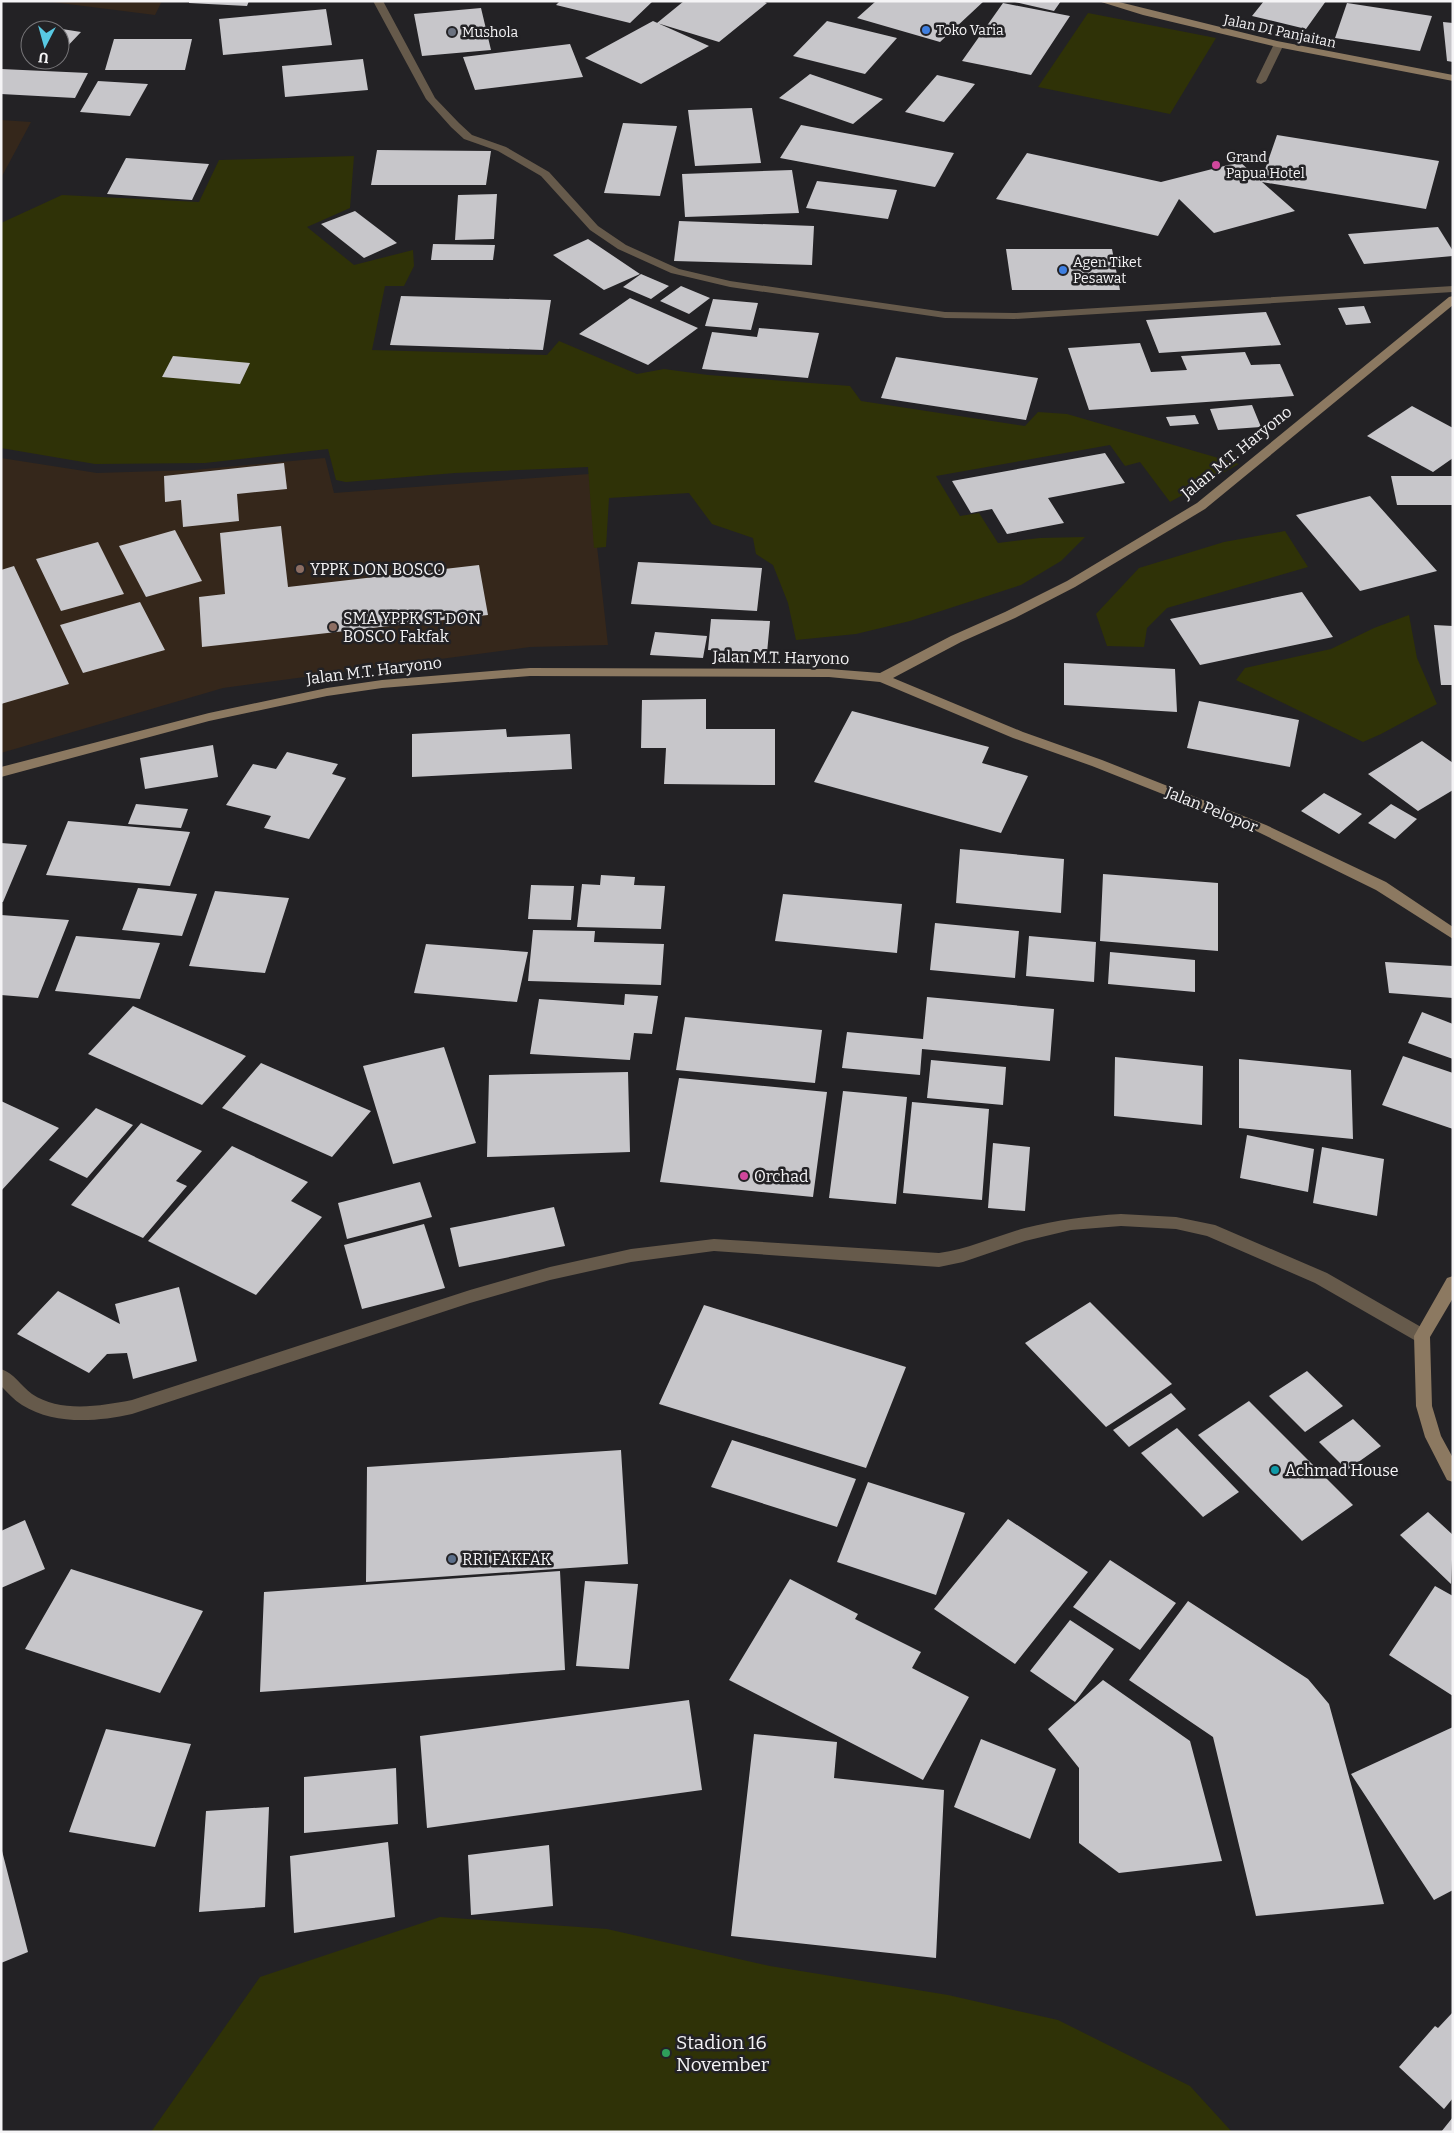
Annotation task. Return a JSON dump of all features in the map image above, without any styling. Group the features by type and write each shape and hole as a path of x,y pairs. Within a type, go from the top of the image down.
{"main road":[{"name":"Jalan DI Panjaitan","path":"1104,1 1192,26 1278,46 1453,78"},
{"name":"Jalan M.T. Haryono","path":"1,772 209,717 327,692 382,684 530,672 829,673 882,678 956,638 1010,615 1071,584 1201,506 1453,299"},
{"name":"Jalan Pelopor","path":"882,678 1018,735 1097,763 1261,828 1382,886 1453,934"},
{"path":"1453,1283 1422,1336 1424,1406 1433,1437 1453,1475"}],"street":[{"path":"378,1 431,99 468,137 502,149 534,166 545,174 594,228 622,247 675,271 730,284 945,315 1014,316 1453,289"},
{"path":"1261,81 1278,46"},
{"path":"1,1376 29,1400 64,1412 84,1414 107,1413 132,1407 440,1307 538,1278 640,1254 714,1245 939,1260 963,1256 1024,1235 1071,1224 1121,1220 1176,1222 1209,1230 1321,1278 1422,1336"}],"shaded area":[{"path":"44,1 162,1 155,15"},
{"path":"1,120 31,122 1,178"},
{"name":"YPPK DON BOSCO","path":"1,458 97,473 194,470 325,458 334,493 589,474 608,645 530,647 223,688 1,753"}],"green space":[{"path":"1088,13 1216,38 1170,114 1038,87"},
{"path":"354,156 350,208 307,227 354,265 413,250 414,266 404,286 385,286 372,350 547,355 559,341 637,374 664,369 708,375 850,386 861,401 1025,426 1038,412 1067,414 1239,464 1170,502 1140,462 1125,466 1110,445 936,476 960,516 979,513 998,543 1040,538 1085,537 1061,561 1021,585 910,621 856,634 796,640 788,603 773,565 756,554 753,538 712,524 689,493 609,498 606,547 594,548 588,467 455,473 346,482 336,480 328,449 205,463 95,464 1,448 1,223 62,195 199,202 219,160"},
{"path":"1285,531 1308,567 1167,608 1147,628 1144,647 1107,646 1096,614 1139,568 1224,542"},
{"path":"1409,615 1417,658 1437,704 1363,742 1236,680 1245,668 1331,649 1374,628"},
{"name":"Stadion 16 November","path":"440,1917 607,1929 770,1966 948,1995 1058,2020 1190,2086 1232,2132 151,2132 260,1977"}],"building":[{"path":"189,1 249,1 247,6 189,3"},
{"path":"560,1 653,1 630,23 556,5"},
{"path":"684,1 762,1 767,3 719,42 657,23"},
{"name":"Toko Varia","path":"876,1 984,1 940,42 857,18"},
{"path":"1011,1 1061,1 1054,11"},
{"path":"1264,1 1326,1 1306,29 1252,16"},
{"path":"1003,3 1070,16 1031,75 962,61"},
{"path":"1347,3 1432,16 1420,51 1335,38"},
{"name":"Mushola","path":"481,8 491,50 422,56 414,14"},
{"path":"326,9 332,45 223,55 219,19"},
{"path":"653,21 709,46 641,84 585,58"},
{"path":"827,21 897,38 865,74 793,56"},
{"path":"1443,22 1453,23 1453,62 1447,61"},
{"path":"70,30 81,32 70,44"},
{"path":"114,39 192,39 185,70 105,70"},
{"path":"570,44 583,77 475,90 463,57"},
{"path":"363,59 368,90 285,97 282,66"},
{"path":"1,69 88,73 75,98 1,94"},
{"path":"810,74 883,99 853,124 779,98"},
{"path":"937,75 975,84 944,122 905,112"},
{"path":"98,81 148,84 130,116 80,112"},
{"path":"752,108 761,163 695,166 688,110"},
{"path":"623,123 677,126 660,196 604,193"},
{"path":"801,125 954,153 935,187 780,158"},
{"path":"1277,135 1439,161 1426,209 1262,182 1295,211 1214,233 1179,199 1158,236 996,199 1027,153 1161,182 1240,162 1261,181"},
{"path":"377,150 491,151 486,185 371,185"},
{"path":"126,158 209,164 192,200 107,194"},
{"path":"792,170 799,213 685,217 682,174"},
{"path":"817,181 897,190 888,219 806,208"},
{"path":"497,194 494,239 455,240 458,195"},
{"path":"355,211 397,243 364,258 321,224"},
{"path":"679,221 814,226 812,265 674,261"},
{"path":"1438,227 1453,251 1453,256 1364,264 1348,234"},
{"path":"588,239 640,274 604,290 553,255"},
{"path":"433,244 495,245 493,260 431,260"},
{"name":"Agen Tiket Pesawat","path":"1006,249 1112,249 1120,290 1012,290"},
{"path":"641,274 669,286 651,299 623,287"},
{"path":"681,286 710,298 689,314 660,301"},
{"path":"401,296 551,300 543,350 390,345"},
{"path":"630,298 698,328 648,365 579,334"},
{"path":"713,299 758,303 751,330 705,326"},
{"path":"1364,306 1371,323 1346,325 1338,308"},
{"path":"1266,312 1281,345 1159,353 1146,320"},
{"path":"759,328 819,333 808,378 702,369 712,332 757,337"},
{"path":"1140,343 1151,372 1187,370 1181,356 1245,352 1251,365 1280,364 1294,396 1089,410 1068,348"},
{"path":"173,356 250,363 240,384 162,377"},
{"path":"896,357 1038,378 1026,420 881,398"},
{"path":"1252,405 1261,427 1218,430 1210,409"},
{"path":"1412,406 1453,428 1453,458 1433,472 1367,436"},
{"path":"1195,415 1199,424 1170,426 1166,417"},
{"path":"1105,453 1125,483 1048,498 1064,523 1007,534 992,509 971,513 952,481"},
{"path":"284,463 287,489 237,494 239,521 183,527 181,500 165,502 164,476"},
{"path":"1391,476 1453,476 1453,505 1397,505"},
{"path":"1370,496 1437,571 1360,591 1296,515"},
{"path":"281,526 288,587 479,565 488,615 202,647 199,597 225,594 220,533"},
{"path":"175,530 202,581 146,597 119,546"},
{"path":"98,542 124,594 61,611 36,559"},
{"path":"638,562 762,568 757,611 631,604"},
{"path":"14,566 69,684 1,704 1,570"},
{"path":"1302,592 1333,637 1200,665 1170,619"},
{"path":"140,602 165,650 83,673 60,625"},
{"path":"711,619 770,621 767,653 708,650"},
{"path":"1434,625 1453,626 1453,685 1441,685"},
{"path":"655,632 707,636 703,658 650,655"},
{"path":"1064,663 1175,669 1177,712 1064,705"},
{"path":"706,699 706,729 775,729 775,785 664,784 666,748 641,748 642,700"},
{"path":"1199,701 1299,720 1290,767 1187,748"},
{"path":"852,711 989,747 982,763 1028,776 1001,833 814,782"},
{"path":"506,729 507,737 570,734 572,769 412,777 412,734"},
{"path":"1422,741 1453,763 1453,790 1418,811 1368,774"},
{"path":"213,745 218,777 145,789 140,758"},
{"path":"287,752 338,764 332,774 346,778 309,839 264,828 271,816 226,805 253,764 276,769"},
{"path":"1324,793 1362,814 1339,834 1301,811"},
{"path":"136,804 188,809 181,828 128,824"},
{"path":"1391,804 1417,819 1395,839 1368,823"},
{"path":"68,821 190,832 170,886 46,875"},
{"path":"1,843 27,845 3,902 1,902"},
{"path":"960,849 1064,859 1061,913 956,903"},
{"path":"1103,874 1218,883 1218,951 1100,941"},
{"path":"601,875 635,877 634,885 665,886 661,929 577,927 582,884 600,885"},
{"path":"531,885 574,886 571,920 528,919"},
{"path":"138,888 197,894 182,936 122,930"},
{"path":"215,891 289,898 265,973 189,966"},
{"path":"783,894 902,904 897,953 775,941"},
{"path":"1,915 69,920 38,998 1,995"},
{"path":"935,923 1019,931 1015,978 930,970"},
{"path":"533,930 595,931 594,942 664,944 661,985 528,981"},
{"path":"76,936 160,943 140,999 55,991"},
{"path":"1029,936 1096,942 1094,982 1026,976"},
{"path":"426,944 528,952 517,1002 414,993"},
{"path":"1110,952 1195,960 1195,992 1108,984"},
{"path":"1385,962 1453,966 1453,998 1389,993"},
{"path":"625,994 658,996 652,1034 634,1033 630,1060 530,1054 539,999 624,1005"},
{"path":"927,997 1054,1009 1050,1061 922,1049 920,1075 842,1068 847,1032 923,1039"},
{"path":"133,1006 246,1056 202,1105 88,1054"},
{"path":"1422,1012 1453,1024 1453,1059 1408,1043"},
{"path":"685,1017 822,1030 815,1083 676,1070"},
{"path":"444,1047 476,1143 393,1164 363,1066"},
{"path":"1403,1056 1453,1073 1453,1129 1382,1105"},
{"path":"1115,1057 1203,1066 1202,1125 1114,1116"},
{"path":"1239,1059 1351,1070 1353,1139 1239,1128"},
{"path":"931,1060 1006,1067 1003,1105 927,1098"},
{"path":"261,1063 371,1111 332,1157 222,1108"},
{"path":"628,1072 630,1152 487,1157 489,1075"},
{"path":"679,1078 827,1092 813,1197 660,1182"},
{"path":"843,1091 907,1097 896,1204 829,1198"},
{"path":"1,1101 59,1128 1,1191"},
{"path":"912,1102 989,1109 982,1200 903,1193"},
{"path":"96,1108 133,1125 87,1178 49,1160"},
{"path":"141,1123 202,1151 176,1181 187,1186 143,1238 71,1205"},
{"path":"1247,1135 1314,1149 1308,1192 1240,1178"},
{"path":"993,1143 1030,1147 1025,1211 988,1208"},
{"path":"232,1146 308,1182 291,1201 322,1217 256,1295 148,1241"},
{"path":"1322,1147 1384,1159 1377,1216 1313,1203"},
{"path":"420,1182 432,1217 347,1239 338,1203"},
{"path":"554,1207 565,1246 459,1267 450,1228"},
{"path":"424,1224 445,1288 362,1309 344,1245"},
{"path":"179,1287 197,1361 133,1379 127,1353 107,1354 89,1373 17,1334 58,1291 120,1324 115,1304"},
{"path":"1090,1302 1172,1384 1106,1427 1025,1343"},
{"path":"704,1305 906,1367 866,1468 659,1404"},
{"path":"1307,1371 1343,1406 1305,1432 1269,1396"},
{"path":"1171,1393 1186,1409 1129,1447 1113,1430"},
{"name":"Achmad House","path":"1249,1401 1353,1505 1302,1541 1198,1435"},
{"path":"1353,1419 1381,1446 1347,1470 1319,1442"},
{"path":"1177,1428 1239,1492 1203,1517 1141,1453"},
{"path":"732,1440 856,1479 837,1527 711,1487"},
{"path":"621,1450 628,1564 366,1582 367,1467"},
{"path":"868,1482 965,1513 936,1595 837,1562"},
{"path":"1428,1512 1453,1535 1451,1584 1400,1535"},
{"path":"1008,1519 1088,1572 1015,1664 934,1609"},
{"path":"25,1520 45,1569 1,1588 1,1531"},
{"path":"1110,1560 1176,1603 1140,1650 1073,1607"},
{"path":"71,1569 203,1611 160,1693 25,1649"},
{"path":"560,1571 565,1670 260,1692 264,1592"},
{"path":"790,1579 858,1614 855,1619 921,1652 912,1668 969,1697 923,1780 729,1680"},
{"path":"585,1581 638,1584 629,1669 576,1666"},
{"path":"1435,1586 1453,1596 1453,1696 1389,1655"},
{"path":"1188,1601 1308,1679 1329,1704 1384,1904 1256,1916 1213,1737 1129,1680"},
{"path":"1070,1620 1114,1649 1075,1702 1030,1671"},
{"path":"1103,1680 1190,1741 1222,1861 1119,1873 1079,1843 1079,1768 1048,1729"},
{"path":"689,1700 702,1790 427,1828 420,1736"},
{"path":"1453,1727 1453,1890 1434,1900 1351,1774"},
{"path":"106,1729 191,1744 155,1847 69,1832"},
{"path":"754,1734 837,1742 834,1778 944,1790 936,1958 731,1936"},
{"path":"981,1739 1056,1769 1030,1839 954,1807"},
{"path":"396,1768 398,1824 304,1833 304,1777"},
{"path":"269,1807 265,1907 199,1912 206,1811"},
{"path":"388,1842 395,1917 294,1933 290,1856"},
{"path":"549,1845 553,1906 471,1915 468,1855"},
{"path":"1,1847 28,1952 1,1963"},
{"path":"1453,2012 1453,2098 1444,2109 1399,2067 1435,2026 1438,2028"},
{"path":"1453,2117 1453,2132 1441,2132"}],"place":[{"name":"Toko Varia","path":"926,30"},
{"name":"Mushola","path":"452,32"},
{"name":"Grand Papua Hotel","path":"1216,165"},
{"name":"Agen Tiket Pesawat","path":"1063,270"},
{"name":"YPPK DON BOSCO","path":"300,569"},
{"name":"SMA YPPK ST DON BOSCO Fakfak","path":"333,627"},
{"name":"Orchad","path":"744,1176"},
{"name":"Achmad House","path":"1275,1470"},
{"name":"RRI FAKFAK","path":"452,1559"},
{"name":"Stadion 16 November","path":"666,2053"}]}
